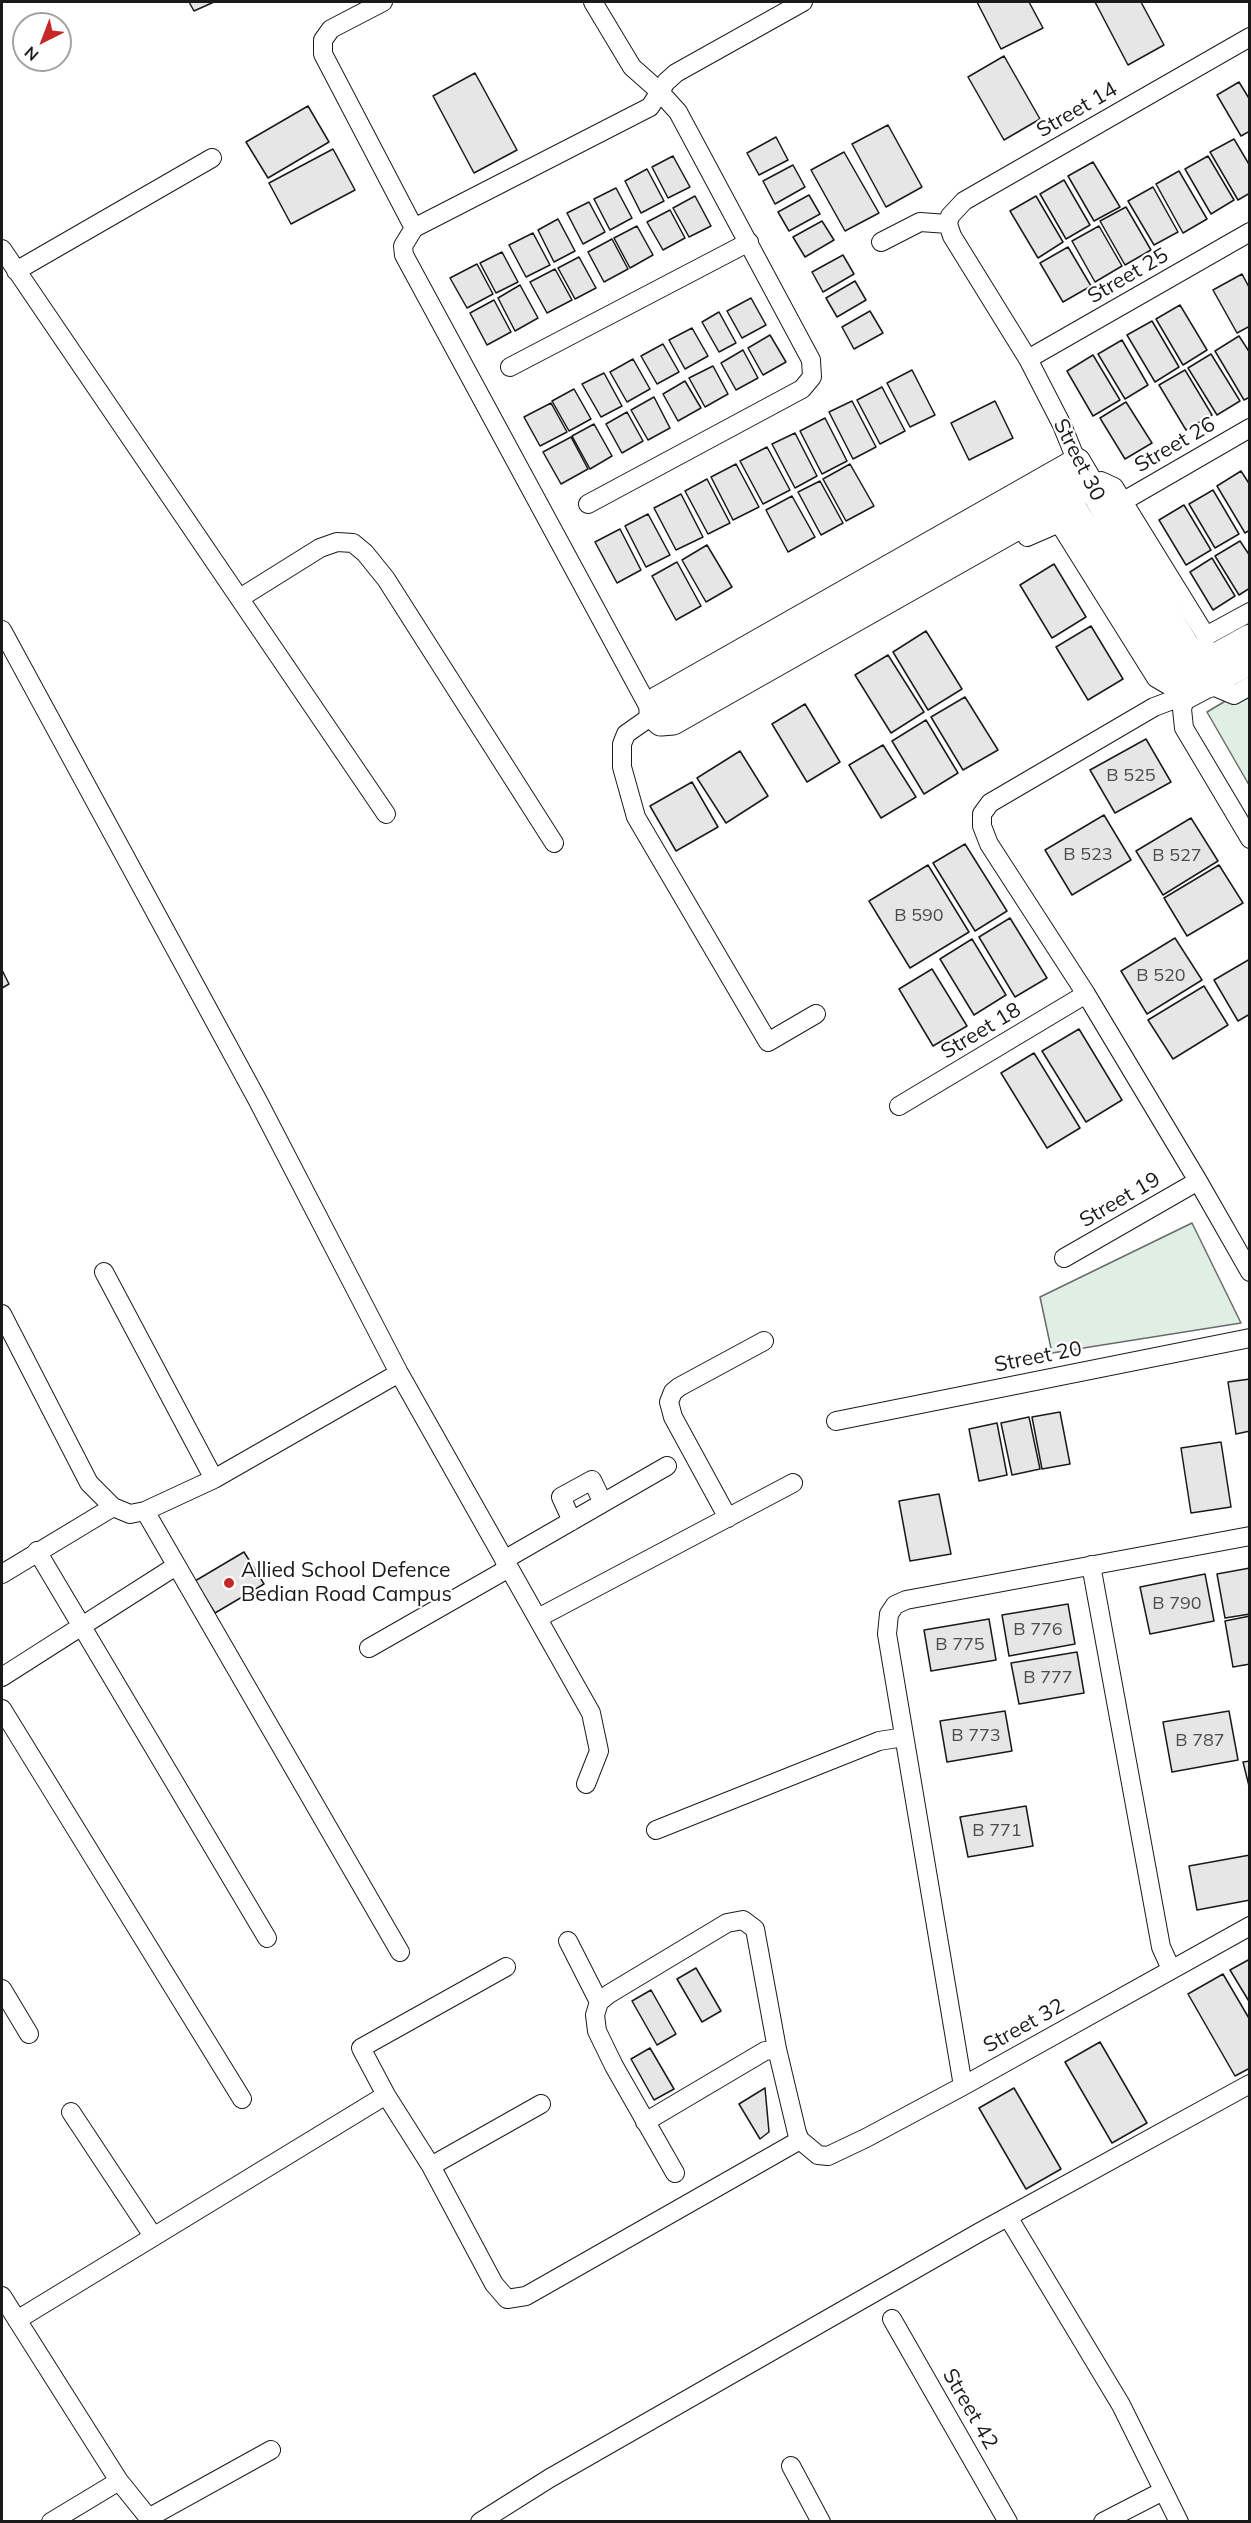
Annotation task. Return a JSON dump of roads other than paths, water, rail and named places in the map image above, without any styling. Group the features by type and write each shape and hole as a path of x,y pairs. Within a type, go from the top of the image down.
{"street":[{"path":"382,2 331,29 323,40 323,54 414,228"},
{"path":"588,504 802,389 812,377 811,360 678,112 632,67 593,2"},
{"path":"653,715 404,255 403,246 414,228 650,107 659,91 676,73 803,2"},
{"name":"Street 14","path":"950,230 950,216 964,201 1250,37"},
{"path":"16,271 212,159"},
{"path":"881,243 920,222 950,230"},
{"name":"Street 30","path":"950,230 1028,359 1062,426 1077,462 1192,681"},
{"name":"Street 25","path":"1028,359 1250,232"},
{"path":"510,367 749,242"},
{"path":"2,249 386,814"},
{"name":"Street 26","path":"1122,502 1250,428"},
{"path":"1027,537 1060,499 1077,462"},
{"path":"653,715 653,704 658,700 1060,499 1101,481 1114,487 1206,636"},
{"name":"Street 30","path":"1060,499 1192,681"},
{"path":"240,598 321,548 338,542 353,543 365,553 386,579 554,843"},
{"path":"1250,612 1206,636 1182,709 1184,728 1250,838"},
{"path":"2,630 258,1101 399,1374 591,1713 599,1751 586,1784"},
{"path":"1250,638 1154,707 990,803 982,814 982,826 989,844 1086,994 1198,1180 1250,1272"},
{"path":"1192,681 1250,661"},
{"path":"1192,681 1234,695 1250,686"},
{"path":"653,715 628,731 622,744 622,767 636,817 768,1042 816,1014"},
{"name":"Street 18","path":"899,1106 1086,994"},
{"name":"Street 19","path":"1064,1258 1198,1180"},
{"path":"104,1272 214,1479"},
{"path":"2,1314 88,1483 113,1507 130,1514 145,1511 214,1479 399,1374"},
{"name":"Street 20","path":"836,1421 1250,1338"},
{"path":"728,1518 673,1417 669,1402 673,1392 679,1387 764,1341"},
{"path":"369,1648 507,1564 572,1521 667,1466"},
{"path":"572,1521 561,1497 592,1480 603,1503"},
{"path":"538,1618 793,1483"},
{"path":"2,1574 113,1507"},
{"path":"145,1511 400,1952"},
{"path":"963,2086 886,1624 889,1614 895,1605 906,1600 1250,1536"},
{"path":"37,1551 267,1938"},
{"path":"1091,1565 1161,1947 1171,1970"},
{"path":"2,1677 177,1566"},
{"path":"2,1710 242,2099"},
{"path":"656,1830 879,1741 904,1737"},
{"path":"506,1967 361,2048 386,2094 431,2166 494,2284 507,2299 515,2299 526,2296 800,2140 791,2112 777,2049 757,1936 750,1923 737,1919 727,1923 600,2002 595,2015 597,2031 645,2122 675,2172"},
{"name":"Street 32","path":"800,2140 818,2155 828,2156 866,2138 1250,1926"},
{"path":"568,1941 600,2002"},
{"path":"2,1989 29,2034"},
{"path":"645,2122 765,2051 777,2049"},
{"path":"480,2522 550,2478 1008,2217 1250,2084"},
{"path":"17,2320 386,2094"},
{"path":"431,2166 541,2103"},
{"path":"71,2112 153,2236"},
{"path":"1008,2217 1121,2405 1179,2522"},
{"path":"2,2296 119,2481 151,2519 271,2450"},
{"name":"Street 42","path":"892,2319 1008,2522"},
{"path":"790,2466 821,2522"},
{"path":"51,2522 119,2481"},
{"path":"1103,2522 1163,2491"}],"place":[{"name":"Allied School Defence Bedian Road Campus","path":"229,1583"}]}
